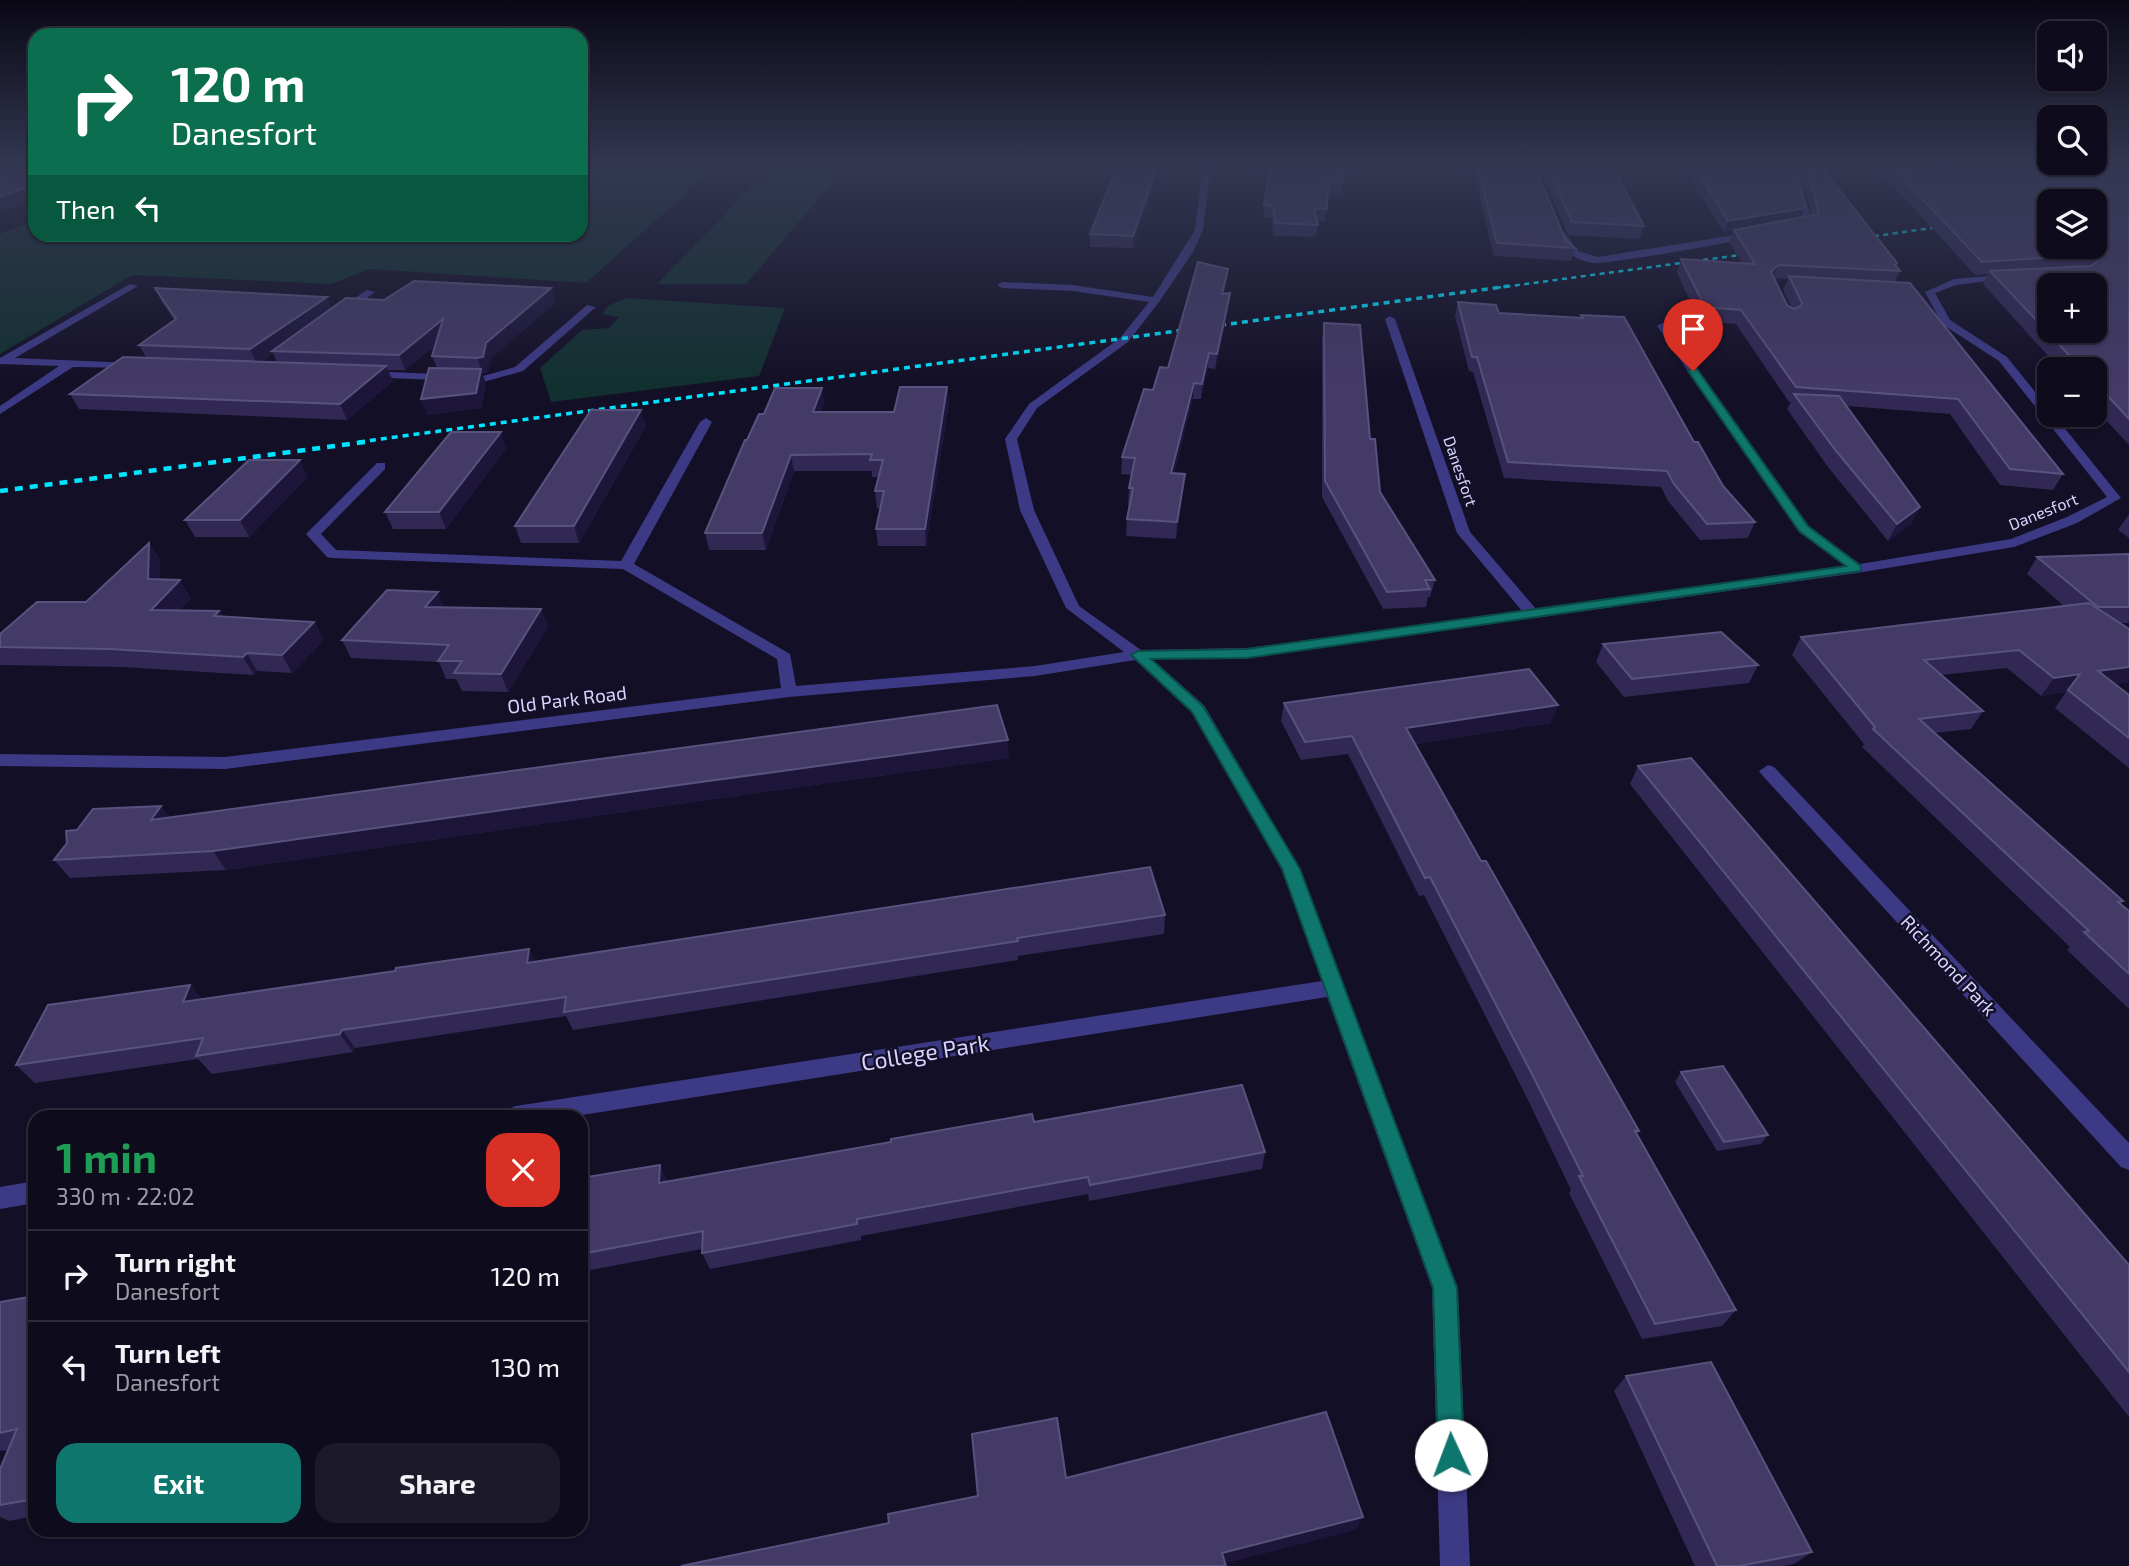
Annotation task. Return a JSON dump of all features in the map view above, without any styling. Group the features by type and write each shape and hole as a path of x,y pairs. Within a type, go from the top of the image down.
{"street":[{"path":"1196,237 1156,300 1124,340 1032,406 1011,439 1027,510 1073,608 1138,655 1198,709 1291,869 1445,1288 1455,1566"},
{"path":"1562,237 1567,249 1576,257 1598,260 1738,237"},
{"path":"1917,291 1930,292 1954,282 2019,276"},
{"path":"1002,285 1073,288 1156,300"},
{"path":"2,361 133,286"},
{"path":"327,323 370,292"},
{"path":"1930,292 1946,322 2003,359 2122,498"},
{"path":"359,373 483,379 519,369 591,307"},
{"name":"Danesfort","path":"1390,319 1464,533 1533,614"},
{"path":"1662,326 1804,528 1857,569"},
{"path":"2,361 152,366"},
{"path":"0,411 69,364"},
{"path":"626,565 706,422"},
{"path":"381,466 313,534 332,554 626,565 785,657 789,692"},
{"name":"Danesfort","path":"1138,655 1247,653 1857,569 2014,543 2122,498"},
{"name":"Old Park Road","path":"0,760 225,763 789,692 1035,671 1138,655"},
{"name":"Richmond Park","path":"1768,771 2129,1158"},
{"name":"College Park","path":"554,1110 1335,987"},
{"path":"0,1198 28,1193"}],"green space":[{"path":"0,237 28,237 28,242 588,242 588,237 637,237 586,283 369,269 331,284 132,275 0,354"},
{"path":"703,237 786,237 746,284 657,284"},
{"path":"627,298 785,308 759,376 551,402 540,368 582,330 609,328 619,317 602,314 609,305"}],"building":[{"path":"1496,237 1564,237 1575,248 1497,243"},
{"path":"1738,237 1877,237 1900,271 1778,265 1771,272 1787,305 1794,309 1802,303 1789,276 1910,283 2063,474 2010,469 1958,399 1796,387 1741,310 1705,307 1681,259 1755,264"},
{"path":"1958,237 2037,237 2037,258 1982,262"},
{"path":"2107,237 2129,237 2129,419 2107,395 2107,357 2071,357 2058,343 2107,343 2107,273 2037,273 2037,321 1990,271 2090,266 2097,262 2096,259 2107,259"},
{"path":"1198,262 1228,269 1222,294 1230,293 1217,354 1209,353 1202,384 1194,383 1171,473 1185,474 1177,522 1127,519 1135,458 1122,457 1144,389 1153,390 1160,367 1168,368"},
{"path":"414,281 551,288 486,343 483,357 432,356 443,319 399,355 272,351 346,298 384,300"},
{"path":"155,288 327,297 250,349 139,345 176,319"},
{"path":"1458,302 1496,305 1499,313 1583,318 1581,315 1624,317 1694,442 1698,442 1723,486 1755,522 1707,524 1674,484 1667,471 1508,462 1477,357 1472,357"},
{"path":"1324,323 1360,325 1370,439 1375,439 1380,492 1435,580 1425,580 1430,589 1387,592 1325,481"},
{"path":"123,357 386,366 340,404 70,394"},
{"path":"429,368 481,369 476,393 421,399"},
{"path":"900,387 947,387 925,529 876,529 884,491 875,491 883,460 870,460 872,454 791,455 762,533 705,533 745,440 759,414 764,414 775,388 822,388 813,412 894,412"},
{"path":"1794,394 1839,396 1920,507 1897,524 1836,451"},
{"path":"591,410 641,410 574,526 515,526"},
{"path":"451,432 501,432 439,512 385,512"},
{"path":"249,460 300,460 240,520 185,520"},
{"path":"149,543 148,579 180,580 151,610 219,611 214,616 314,622 282,655 247,653 243,657 110,649 0,647 0,634 37,602 86,602"},
{"path":"2129,554 2129,607 2098,607 2037,557"},
{"path":"387,590 438,592 425,607 541,609 501,674 454,673 462,661 438,661 449,645 342,640"},
{"path":"2089,603 2129,629 2129,667 2098,671 2129,695 2129,738 2068,690 2080,674 2054,678 2019,650 1924,660 1983,711 1919,719 2123,901 2118,902 2129,911 2129,974 2084,932 2089,931 1873,729 1875,727 1801,637"},
{"path":"1721,632 1758,665 1632,679 1603,644"},
{"path":"1529,669 1558,705 1406,728 1481,861 1486,861 1639,1131 1635,1131 1736,1310 1655,1324 1579,1176 1583,1176 1535,1080 1430,877 1425,878 1352,736 1305,742 1284,703"},
{"path":"997,705 1008,740 213,851 54,860 67,843 66,831 77,830 93,809 161,806 151,820"},
{"path":"1691,758 2129,1265 2129,1372 1638,766"},
{"path":"1150,867 1165,915 1017,938 1018,941 564,1012 566,997 342,1030 340,1034 196,1056 203,1038 16,1065 48,1005 190,985 183,1002 529,949 527,963"},
{"path":"1723,1066 1768,1135 1724,1142 1681,1072"},
{"path":"1242,1085 1265,1152 1090,1185 1088,1177 857,1219 857,1224 702,1253 703,1231 588,1253 588,1177 660,1165 659,1183 1032,1114 1034,1122"},
{"path":"28,1297 28,1500 0,1505 0,1469 17,1429 0,1433 0,1302"},
{"path":"1711,1362 1812,1552 1739,1566 1717,1566 1626,1376"},
{"path":"1326,1412 1363,1517 1222,1553 1226,1566 681,1566 889,1523 888,1514 978,1496 972,1434 1057,1418 1066,1478"}],"railway":[{"path":"1855,239 1868,237"},
{"path":"1496,288 1755,253"},
{"path":"359,442 1509,286"},
{"path":"0,491 372,441"}],"route":[{"path":"1451,1455 1445,1288 1291,869 1198,709 1138,655 1247,653 1857,569 1804,528 1693,371"}]}
